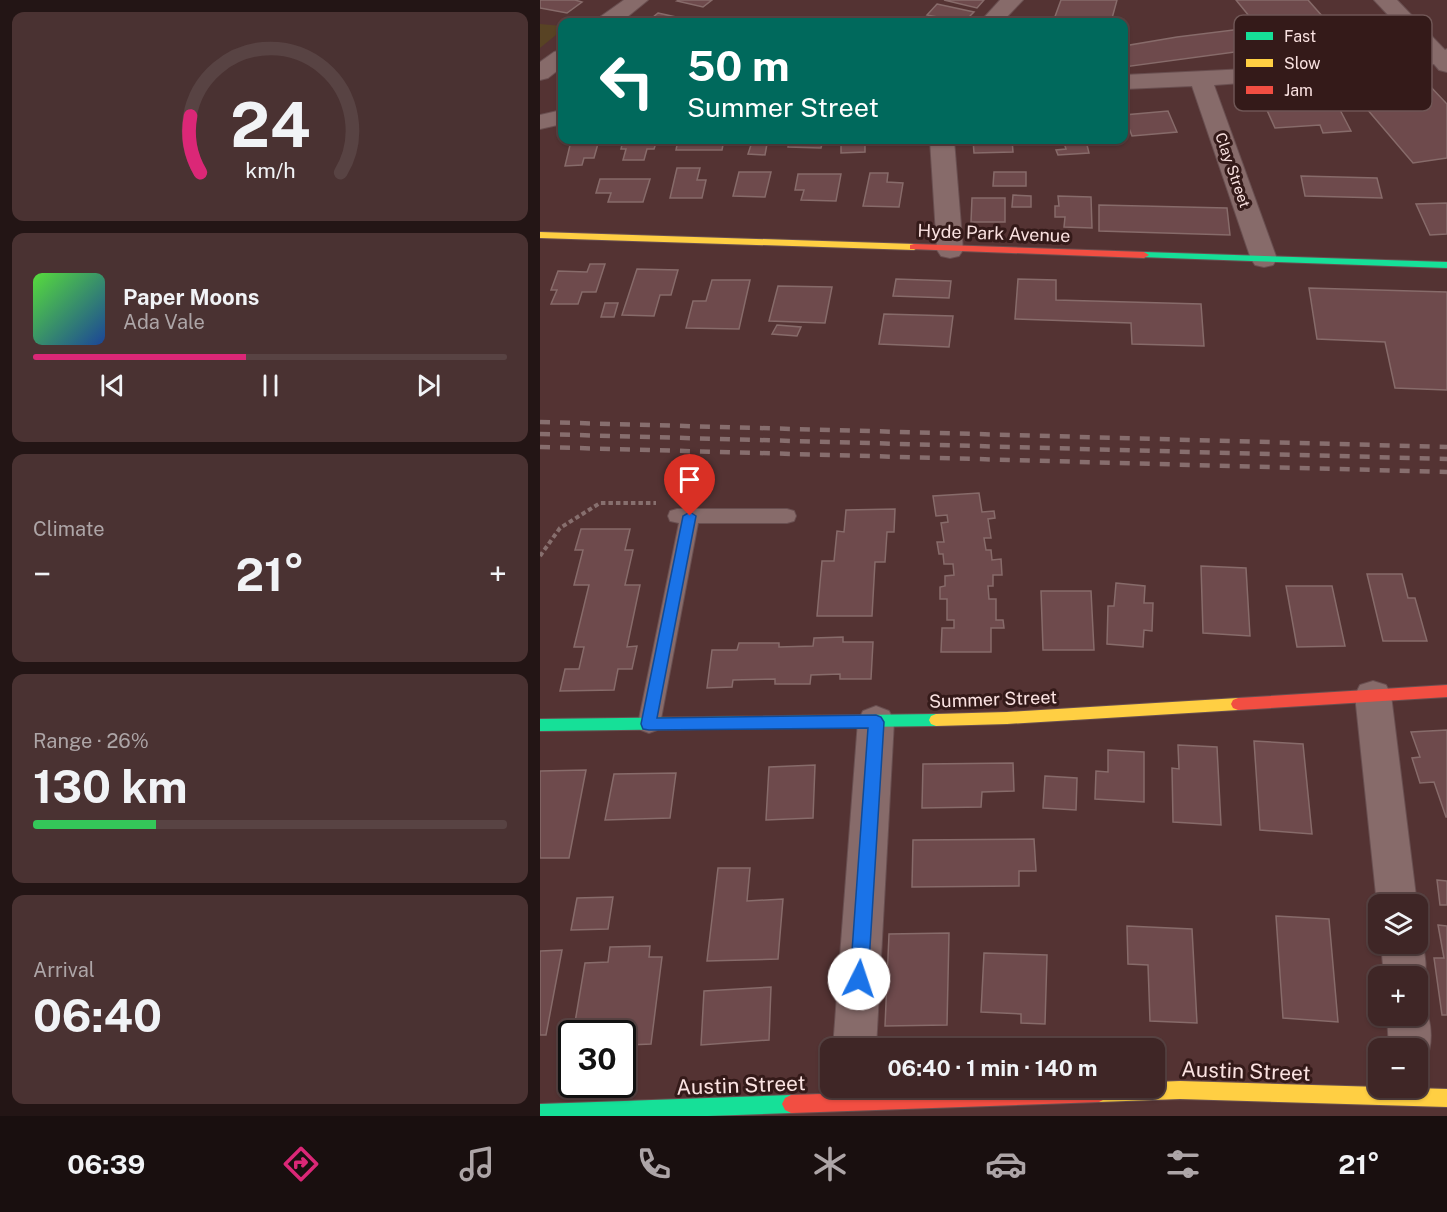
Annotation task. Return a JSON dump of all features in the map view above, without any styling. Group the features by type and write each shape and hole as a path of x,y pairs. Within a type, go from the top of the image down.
{"street":[{"path":"613,18 637,0"},
{"path":"994,18 1012,0"},
{"path":"1385,0 1400,15"},
{"path":"1432,47 1444,59"},
{"path":"540,73 558,60"},
{"path":"1128,82 1234,77"},
{"name":"Clay Street","path":"1201,80 1264,260"},
{"path":"540,122 558,118"},
{"path":"942,144 950,250"},
{"name":"Hyde Park Avenue","path":"540,235 1447,266"},
{"name":"Summer Street","path":"540,725 876,722 1007,718 1447,691"},
{"path":"1373,695 1396,894"},
{"path":"856,1038 876,722"},
{"name":"Austin Street","path":"1165,1090 1368,1093"},
{"name":"Austin Street","path":"540,1113 640,1112 820,1097"}],"lane":[{"path":"649,724 684,516 788,516"}],"path":[{"path":"540,556 560,528 600,503 657,503 684,516"}],"shaded area":[{"path":"540,24 558,26 558,33 540,48"}],"building":[{"path":"540,0 582,2 567,13 540,8"},
{"path":"712,0 703,7 677,1"},
{"path":"944,0 984,0 977,8"},
{"path":"1061,0 1117,0 1112,18 1054,18"},
{"path":"1236,0 1308,0 1321,15 1248,15"},
{"path":"937,4 974,12 968,18 943,18 927,15"},
{"path":"658,13 676,17 675,18 652,18"},
{"path":"1234,30 1234,52 1128,66 1128,45"},
{"path":"1432,88 1447,104 1447,158 1413,163 1369,111 1432,111"},
{"path":"1168,111 1177,132 1132,136 1128,126 1128,115"},
{"path":"1267,111 1341,111 1351,131 1323,133 1320,125 1275,128"},
{"path":"570,144 598,144 594,158 584,158 582,165 565,166"},
{"path":"622,144 656,144 654,149 647,149 644,160 623,160 626,149 621,149"},
{"path":"677,144 723,144 722,150 676,150"},
{"path":"767,144 765,155 748,154 751,145 742,145"},
{"path":"788,144 822,144 821,148 788,147"},
{"path":"841,144 865,144 865,152 841,153"},
{"path":"973,144 1012,144 1013,152 974,153"},
{"path":"1064,144 1087,144 1089,153 1058,155 1056,150 1066,149"},
{"path":"677,168 700,168 697,180 706,180 702,198 670,198"},
{"path":"739,172 771,172 765,197 733,196"},
{"path":"994,172 1026,172 1026,186 993,186"},
{"path":"870,173 888,173 887,182 903,183 899,207 863,206"},
{"path":"798,174 841,174 836,201 801,200 804,190 795,190"},
{"path":"1301,176 1377,178 1382,198 1305,196"},
{"path":"600,179 650,179 643,202 608,202 611,193 596,193"},
{"path":"1013,195 1031,196 1031,207 1012,207"},
{"path":"1058,196 1091,197 1092,228 1064,227 1065,217 1055,217 1055,206 1059,206"},
{"path":"972,198 1005,198 1005,222 971,222"},
{"path":"1447,203 1447,234 1430,235 1416,204"},
{"path":"1099,205 1227,208 1230,235 1099,231"},
{"path":"590,264 605,264 596,292 582,292 578,304 551,304 557,290 551,290 558,271 587,272"},
{"path":"637,269 678,270 671,295 660,295 654,316 622,315"},
{"path":"896,279 951,281 949,298 893,296"},
{"path":"1018,279 1056,280 1056,300 1201,304 1204,346 1132,344 1131,323 1015,319"},
{"path":"712,280 750,280 739,329 686,328 693,301 706,301"},
{"path":"778,286 832,287 825,323 769,321"},
{"path":"1309,288 1447,292 1447,390 1395,388 1385,342 1317,339"},
{"path":"605,303 618,303 614,317 601,317"},
{"path":"884,314 953,316 949,347 879,344"},
{"path":"777,325 801,327 797,336 772,334"},
{"path":"979,493 982,512 994,511 995,518 988,519 991,538 984,538 986,550 991,550 992,560 1001,559 1002,575 993,575 993,586 988,586 989,599 996,599 996,620 1003,620 1004,628 991,628 991,652 941,652 942,628 954,628 954,620 947,620 947,599 940,599 940,587 945,586 945,576 954,575 953,564 944,564 943,554 939,554 937,542 944,542 941,523 948,522 947,515 936,516 933,496"},
{"path":"895,509 894,532 887,532 885,562 875,562 872,616 817,616 822,561 834,561 837,531 844,532 846,510"},
{"path":"581,529 630,529 625,550 633,550 625,585 640,585 627,647 637,646 632,669 618,669 614,690 560,691 565,669 579,669 584,647 574,647 589,585 574,585 583,550 575,550"},
{"path":"1201,566 1246,568 1250,636 1203,633"},
{"path":"1367,574 1402,574 1408,598 1415,598 1427,641 1383,641"},
{"path":"1116,583 1145,586 1144,603 1153,603 1152,631 1144,630 1143,647 1107,644 1108,606 1114,606"},
{"path":"1286,586 1332,586 1345,646 1297,647"},
{"path":"1041,591 1091,591 1094,650 1043,650"},
{"path":"843,637 843,642 873,642 871,679 840,679 840,674 811,675 810,684 775,684 775,679 733,680 732,687 707,688 712,650 737,650 739,643 779,643 779,647 813,646 814,638"},
{"path":"1447,730 1446,817 1434,782 1420,783 1412,758 1420,757 1411,732"},
{"path":"1254,741 1303,744 1312,834 1260,830"},
{"path":"1178,745 1217,747 1221,825 1173,822 1172,768 1179,769"},
{"path":"1108,750 1144,752 1144,802 1095,799 1096,771 1108,772"},
{"path":"1013,763 1014,791 982,792 981,807 922,808 923,764"},
{"path":"815,765 813,818 766,820 769,767"},
{"path":"586,770 569,858 540,858 540,771"},
{"path":"676,773 670,818 605,820 614,774"},
{"path":"1045,776 1077,778 1076,810 1043,808"},
{"path":"1034,839 1036,871 1019,871 1019,886 912,887 913,840"},
{"path":"718,868 750,868 747,901 783,899 778,959 707,961"},
{"path":"1437,880 1447,881 1447,905 1440,905"},
{"path":"613,897 608,929 571,930 577,898"},
{"path":"1276,916 1329,919 1338,1022 1283,1018"},
{"path":"1438,925 1447,926 1447,1015 1442,1015 1434,958 1444,958"},
{"path":"1127,926 1192,929 1197,1023 1150,1021 1148,965 1128,964"},
{"path":"949,933 947,1025 885,1026 889,934"},
{"path":"650,946 649,957 662,957 651,1044 636,1045 636,1020 575,1020 585,963 608,962 610,947"},
{"path":"562,950 546,1035 540,1035 540,951"},
{"path":"984,953 1047,955 1045,1024 1021,1023 1021,1014 981,1012"},
{"path":"771,987 769,1040 701,1045 704,991"}],"railway":[{"path":"540,422 1447,447"},
{"path":"540,434 1447,459"},
{"path":"540,447 1447,472"}],"traffic: fast":[{"path":"1144,255 1447,265"},
{"path":"540,725 936,720"},
{"path":"540,1113 791,1104"}],"traffic: slow":[{"path":"540,235 914,247"},
{"path":"936,720 1238,704"},
{"path":"1165,1091 1447,1098"}],"traffic: jam":[{"path":"914,247 1144,255"},
{"path":"1238,704 1447,691"},
{"path":"791,1104 959,1098"}],"route":[{"path":"690,516 649,724 876,722 859,979"}]}
